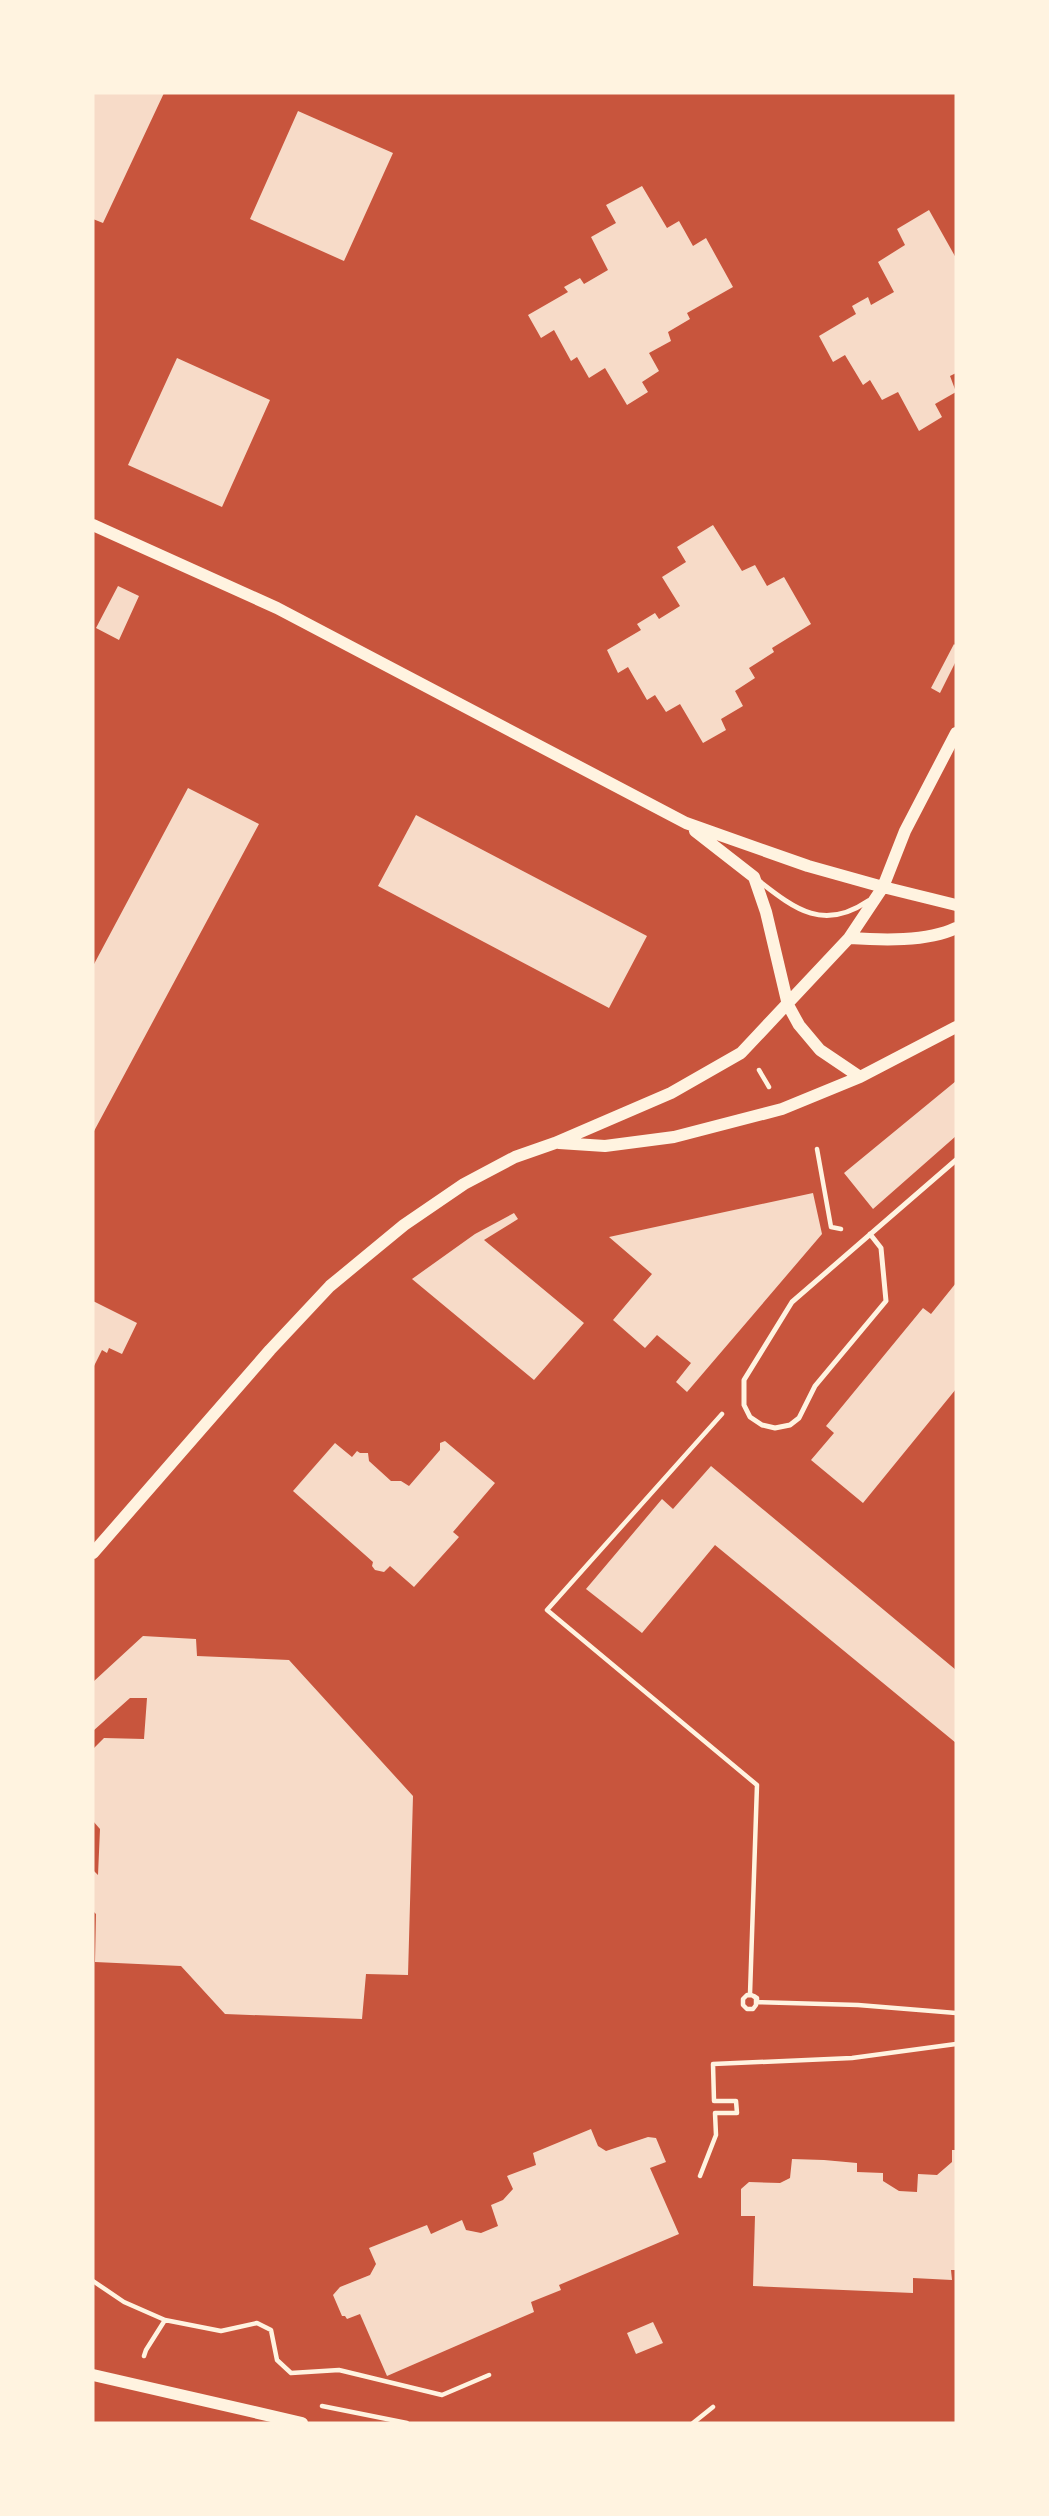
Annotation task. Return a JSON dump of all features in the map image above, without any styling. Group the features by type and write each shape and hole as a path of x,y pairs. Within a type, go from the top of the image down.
{"street":[{"path":"93,525 277,608 686,823 808,866 956,905"},
{"path":"93,1553 270,1350 330,1286 404,1225 464,1184 515,1157 555,1143 671,1093 741,1053 849,938 883,887 905,831 956,733"},
{"path":"686,823 754,877 766,912 788,1005 799,1025 820,1051 860,1077"},
{"path":"849,938 889,940 946,933 956,928"},
{"path":"555,1143 605,1146 674,1137 782,1109 860,1077 956,1027"},
{"path":"93,2375 302,2423"}],"lane":[{"path":"754,877 782,900 813,915 826,918 866,903 883,887"},
{"path":"870,1234 881,1248 886,1301 815,1386 799,1418 775,1428 750,1417 744,1405 744,1380 792,1302 870,1234 956,1160"}],"path":[{"path":"759,1070 771,1091"},
{"path":"817,1149 829,1222"},
{"path":"744,1405 729,1406 547,1610 757,1785 750,1994 757,1998 757,2002 858,2005 956,2013"},
{"path":"700,2176 716,2135 715,2113 737,2113 736,2101 714,2101 713,2064 852,2058 956,2044"},
{"path":"93,2281 124,2302 165,2320 221,2331 257,2323 271,2330 277,2360 291,2372 339,2370 442,2395 489,2375"},
{"path":"144,2357 165,2320"},
{"path":"693,2423 713,2407"}],"building":[{"path":"93,93 164,93 103,223 93,219"},
{"path":"298,111 393,153 344,261 250,219"},
{"path":"642,186 667,228 679,221 693,246 706,238 733,287 687,313 690,319 668,332 671,341 649,353 659,371 642,382 648,392 627,405 605,368 589,378 577,357 571,361 554,330 541,338 528,315 568,292 564,287 580,278 584,284 608,270 591,237 616,223 606,205"},
{"path":"929,210 956,258 956,373 950,376 956,392 935,404 942,417 919,431 898,392 882,400 870,380 863,385 845,355 833,362 819,336 856,314 852,306 868,297 871,305 894,292 878,262 905,245 897,229"},
{"path":"177,358 270,400 222,507 128,465"},
{"path":"713,525 742,571 755,565 767,586 784,577 811,624 772,648 774,652 749,668 755,678 735,691 743,706 721,719 726,730 703,743 680,704 666,712 655,695 647,700 628,667 618,673 607,650 641,630 637,624 655,613 659,619 680,606 662,577 686,562 677,547"},
{"path":"118,586 139,596 119,640 96,628"},
{"path":"954,644 956,661 940,693 931,688"},
{"path":"188,788 259,824 93,1133 93,966"},
{"path":"416,815 647,936 609,1008 378,886"},
{"path":"956,1081 956,1136 873,1209 844,1173"},
{"path":"813,1193 822,1234 687,1392 676,1382 691,1363 657,1335 645,1348 613,1320 652,1274 609,1237"},
{"path":"514,1213 518,1219 484,1240 584,1323 534,1380 412,1279 475,1234"},
{"path":"956,1283 956,1389 863,1503 811,1460 834,1433 826,1426 923,1308 931,1314"},
{"path":"93,1301 137,1323 122,1354 109,1348 107,1353 102,1350 93,1368"},
{"path":"445,1441 495,1483 453,1532 459,1537 414,1587 390,1566 384,1572 375,1570 373,1562 293,1491 335,1443 352,1457 357,1451 368,1453 369,1461 391,1481 401,1481 409,1486 440,1450 440,1443"},
{"path":"711,1466 956,1670 956,1743 715,1545 642,1633 586,1589 662,1499 673,1509"},
{"path":"143,1636 196,1639 197,1656 289,1660 413,1796 408,1975 366,1974 362,2019 225,2014 181,1966 95,1962 93,1870 98,1875 100,1829 93,1821 93,1749 104,1738 144,1739 147,1698 130,1698 93,1731 93,1682"},
{"path":"591,2129 598,2146 606,2151 648,2137 656,2138 666,2162 650,2168 679,2234 559,2285 561,2290 531,2302 534,2312 387,2376 360,2314 347,2319 342,2316 333,2295 340,2287 370,2275 376,2264 369,2248 427,2225 431,2234 462,2220 466,2230 481,2233 498,2226 491,2205 503,2200 513,2189 507,2176 536,2165 533,2153"},
{"path":"952,2150 956,2150 956,2270 951,2270 952,2280 913,2278 913,2293 753,2286 755,2216 741,2216 741,2189 749,2182 780,2183 790,2178 792,2159 824,2160 857,2163 857,2172 883,2173 883,2181 899,2191 917,2192 918,2174 937,2175 952,2162"},
{"path":"653,2322 663,2343 636,2354 627,2333"}]}
